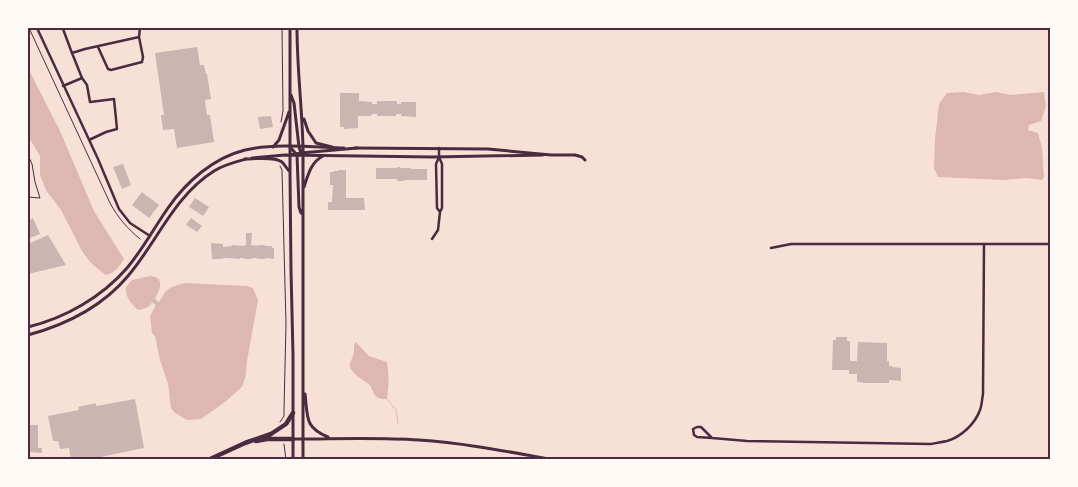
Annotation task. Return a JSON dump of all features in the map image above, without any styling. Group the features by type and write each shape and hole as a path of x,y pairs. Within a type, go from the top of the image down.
{"highway":[{"path":"208,460 245,443 271,434 286,424 293,413"},
{"path":"245,443 292,439"}],"main road":[{"path":"290,28 293,460"},
{"path":"297,28 297,62 302,114 301,147"},
{"path":"290,93 294,103 302,153 303,460"},
{"path":"273,147 280,140 290,106"},
{"path":"302,114 308,131 316,143 332,147"},
{"path":"290,146 296,154 299,207 302,216"},
{"path":"28,327 50,321 96,296 110,285 137,255 166,210 189,182 224,158 245,150 290,146 488,149 575,155 585,160"},
{"path":"28,335 68,321 101,302 129,275 168,217 194,186 214,171 225,165 245,159 356,148"},
{"path":"302,153 323,156 439,157 551,154"},
{"path":"303,190 312,165 323,156"},
{"path":"245,159 264,158 276,160 282,162 290,173"},
{"path":"303,382 310,423 317,433 331,439"},
{"path":"292,439 419,440 464,445 555,460"}],"street":[{"path":"37,28 119,209 130,223 150,236"},
{"path":"69,28 62,28 82,78 87,85 90,102 114,99 118,129 88,140"},
{"path":"98,47 108,69 111,70 142,62 139,37 140,28"},
{"path":"72,53 139,37"},
{"path":"63,86 82,78"},
{"path":"432,239 438,230 442,208 442,164 439,157 439,148"},
{"path":"439,157 436,164 436,182 437,208 440,212"},
{"path":"771,248 791,244 1050,244"},
{"path":"712,438 700,427 697,426 693,430 694,435 712,438 931,444 948,441 962,433 978,415 983,394 984,244"}],"path":[{"path":"29,28 110,203 120,220 140,239"},
{"path":"280,126 283,111 282,28"},
{"path":"28,155 40,198 28,197"},
{"path":"278,425 284,416 286,324 282,170 280,165"},
{"path":"284,442 286,460"}],"shaded area":[{"path":"28,68 60,131 94,211 124,259 112,273 106,275 90,262 82,251 61,210 46,190 40,175 40,156 28,138"},
{"path":"964,92 979,95 996,92 1010,95 1044,92 1046,106 1041,121 1029,125 1028,130 1038,133 1042,148 1044,177 1042,180 1027,178 1004,180 938,177 934,168 939,104 947,93"},
{"path":"150,276 156,277 159,280 160,288 150,305 138,310 128,297 126,287 132,280"},
{"path":"185,283 247,286 253,288 258,300 246,375 242,387 201,419 187,420 175,413 171,408 168,384 155,336 152,333 150,316 165,292 170,288"},
{"path":"356,342 369,356 387,362 387,399 378,398 370,385 357,376 350,368"}],"building":[{"path":"197,47 200,65 204,65 207,74 211,99 205,100 207,115 210,115 214,142 177,148 174,129 163,130 161,115 164,115 155,53"},
{"path":"340,93 359,93 359,101 372,102 372,104 377,104 377,101 397,101 397,104 401,104 401,102 416,102 416,117 401,116 401,114 396,114 396,116 377,116 377,114 372,114 371,116 358,116 358,128 344,129 344,127 340,127"},
{"path":"271,116 273,127 260,129 258,117"},
{"path":"123,164 131,185 122,189 113,167"},
{"path":"376,168 427,169 427,180 397,181 397,179 376,179"},
{"path":"346,170 346,198 364,198 365,210 328,210 328,202 332,202 333,185 330,185 330,172"},
{"path":"142,192 159,205 149,218 132,205"},
{"path":"195,198 209,207 203,216 189,207"},
{"path":"33,218 40,234 28,239 28,221"},
{"path":"191,218 202,226 197,232 186,225"},
{"path":"246,233 252,233 251,245 272,246 274,248 274,259 212,259 211,243 223,244 223,247 232,245 244,246 246,245"},
{"path":"48,235 66,265 28,274 28,244"},
{"path":"836,337 847,337 847,341 850,341 850,361 857,361 858,342 887,343 887,361 889,361 889,366 901,368 901,381 889,380 889,383 862,383 857,382 857,374 849,374 849,370 832,370 833,340 836,340"},
{"path":"135,399 144,448 86,460 71,460 69,448 60,449 58,441 53,441 48,416 79,410 78,407 96,403 96,406"},
{"path":"28,425 38,425 38,448 42,448 42,453 28,452"}],"waterway":[{"path":"153,300 158,304"},
{"path":"387,399 396,410 398,423"}]}
